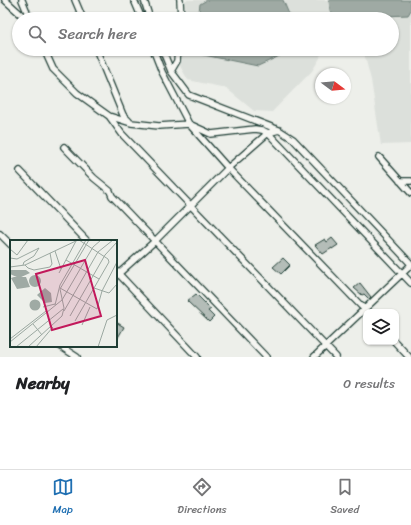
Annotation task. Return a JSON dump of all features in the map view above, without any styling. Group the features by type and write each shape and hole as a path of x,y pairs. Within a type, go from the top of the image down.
{"street":[{"path":"5,0 18,12"},
{"path":"22,0 27,12"},
{"path":"75,0 80,12"},
{"path":"134,0 139,12"},
{"path":"144,0 148,12"},
{"path":"180,0 181,12"},
{"path":"47,56 53,68 77,93 109,116 131,123 159,126 189,124 211,134 255,129 268,133 411,283"},
{"path":"99,56 123,115 131,123"},
{"path":"156,56 162,72 189,124 228,168 363,309"},
{"path":"165,56 171,72 189,95 279,130 293,139 411,264 367,309"},
{"path":"171,72 177,61 177,56"},
{"path":"109,116 122,134 336,357"},
{"path":"197,357 117,273 155,241 228,168 268,133 279,130"},
{"path":"64,147 94,178 110,191 112,196 266,357"},
{"path":"378,157 411,193"},
{"path":"20,171 86,240"},
{"path":"400,182 411,181"},
{"path":"0,234 10,244"},
{"path":"314,357 363,313"},
{"path":"398,345 409,357"},
{"path":"62,347 77,357"}],"shaded area":[{"path":"185,0 411,0 411,144 381,145 371,80 365,56 399,56 399,12 186,12"},
{"path":"207,0 283,0 288,12 199,12 200,4"},
{"path":"329,0 411,0 411,10 408,15 399,15 399,12 332,12"},
{"path":"182,56 320,56 312,71 272,112 254,111 226,88 188,80 180,66"},
{"path":"209,56 280,56 258,66"}],"building":[{"path":"332,238 338,245 323,254 315,245 325,239 327,242"},
{"path":"283,258 290,265 281,274 273,267"},
{"path":"360,283 371,297 369,299 354,288"},
{"path":"196,294 211,309 208,311 214,317 209,322 187,301"},
{"path":"117,323 124,327 117,339"}]}
